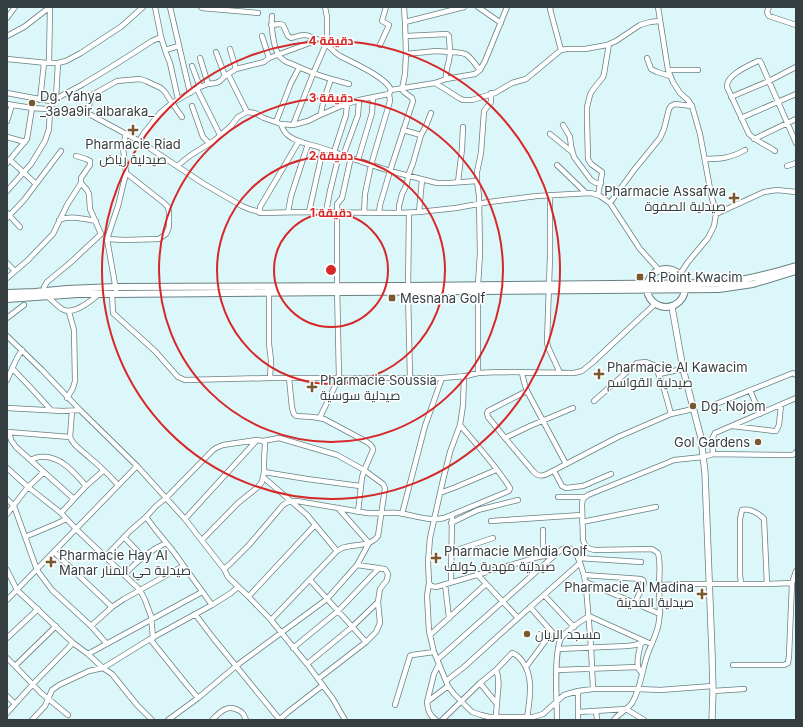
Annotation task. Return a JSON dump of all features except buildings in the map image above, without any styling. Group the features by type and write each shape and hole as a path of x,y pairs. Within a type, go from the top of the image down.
{"main road":[{"path":"686,286 738,281 766,275 796,266"},
{"path":"664,269 670,269 680,274 686,286 685,294 682,300 672,307 663,308 655,304 649,297 647,286 652,275 659,270 664,269"},
{"path":"7,299 46,294 67,289 115,291 647,286 686,286 719,289 763,281 796,271"},
{"path":"7,293 100,294 115,291"}],"street":[{"path":"7,18 15,7"},
{"path":"7,36 24,27 50,7"},
{"path":"40,100 47,63 50,7"},
{"path":"7,59 47,63 63,62 74,57 122,26 143,7"},
{"path":"155,7 161,37 178,99"},
{"path":"170,7 190,94"},
{"path":"201,7 258,13"},
{"path":"293,124 312,74 327,42 327,17 325,7"},
{"path":"380,45 389,25 382,21 386,7"},
{"path":"402,89 405,74 406,54 404,7"},
{"path":"405,22 464,7"},
{"path":"478,7 500,23"},
{"path":"177,166 227,130 238,118 248,112 255,113 279,123 293,124 308,121 321,114 359,100 402,89 435,83 446,79 475,74 480,70 485,61 507,7"},
{"path":"551,7 550,9 561,50"},
{"path":"658,7 659,21 668,70 673,82 692,106 700,134 716,214 714,226 708,238 680,274"},
{"path":"769,7 767,12 768,16 796,25"},
{"path":"272,16 272,35 279,55 283,60 312,74 349,84"},
{"path":"435,83 463,100 472,100 495,93 512,83 526,80 561,50 567,48 591,48 609,44 640,25 659,21"},
{"path":"271,25 283,25 288,36 291,38 309,35 320,40 339,55 371,72 390,87 390,102 371,165 365,194 364,213"},
{"path":"406,36 447,34 449,36 450,57 446,79"},
{"path":"262,36 269,58"},
{"path":"7,93 40,100 54,101 56,98 73,90 152,41 161,37"},
{"path":"139,141 144,132 160,113 178,99 190,94 198,88 220,81 236,69 264,62 269,58 307,44 316,39"},
{"path":"598,195 602,172 591,164 588,159 586,120 587,107 592,91 604,74 609,44"},
{"path":"165,50 179,46"},
{"path":"230,50 236,69"},
{"path":"406,54 436,51 462,52 468,56 480,70"},
{"path":"216,52 226,75 248,112"},
{"path":"200,58 208,84"},
{"path":"647,58 651,69 670,76"},
{"path":"776,151 754,139 749,134 726,84 728,79 732,76 758,61 761,63 796,143"},
{"path":"56,98 58,63"},
{"path":"192,66 198,88 220,135"},
{"path":"299,68 291,83 279,123 283,132 293,139 422,180 449,184 477,181"},
{"path":"731,97 796,68"},
{"path":"668,70 698,70"},
{"path":"87,114 92,95 117,81 140,79 146,80 161,88 182,117"},
{"path":"321,114 324,98 331,79"},
{"path":"379,213 390,171 413,101 412,98 402,89"},
{"path":"478,373 478,288 480,253 477,172 481,153 484,111 491,102 491,93"},
{"path":"741,118 796,94"},
{"path":"358,160 372,113 373,97"},
{"path":"326,212 330,191 341,155 358,115 359,100"},
{"path":"334,152 346,115 347,104"},
{"path":"610,204 634,170 660,138 671,106 675,104 692,106"},
{"path":"7,121 9,105 75,111 87,114 126,133 204,184 232,200 249,209 260,212 409,213 550,195 591,193 604,198 610,204 640,248 659,270"},
{"path":"192,106 204,137 209,143"},
{"path":"32,108 27,139 9,161 36,184"},
{"path":"7,191 31,164 45,141 49,129 50,109"},
{"path":"398,213 402,194 407,184 408,176 421,135 431,113"},
{"path":"754,139 796,119"},
{"path":"563,124 570,137 574,156 591,180 596,183 601,182"},
{"path":"458,182 463,127"},
{"path":"404,130 421,135"},
{"path":"126,133 123,148 126,173 118,206 107,236 115,291 113,313 155,350 178,378 185,380 270,378 442,378 478,373 499,372 574,373 586,369 655,304"},
{"path":"550,134 572,152"},
{"path":"7,137 25,142"},
{"path":"260,212 260,207 298,141"},
{"path":"288,212 291,196 308,144"},
{"path":"309,212 323,149"},
{"path":"705,159 726,158 746,150"},
{"path":"20,227 8,216 24,200 61,151"},
{"path":"7,278 33,255 53,234 67,205 81,184 81,178 90,165 90,161 76,156"},
{"path":"320,417 339,378 337,204 342,198 351,157"},
{"path":"787,166 796,163"},
{"path":"557,165 586,193"},
{"path":"101,234 124,240 159,239 166,234 169,226 168,207 126,173"},
{"path":"419,212 422,180"},
{"path":"81,184 89,194 90,209 101,234"},
{"path":"716,214 764,192 777,190 796,192"},
{"path":"550,195 550,256 547,342 560,373"},
{"path":"409,213 408,289 410,378"},
{"path":"59,220 71,218 96,221"},
{"path":"100,294 86,304 69,312 63,310 46,294 44,287 47,282 101,234"},
{"path":"7,264 15,271"},
{"path":"268,289 269,344 271,360 270,378"},
{"path":"7,318 24,305"},
{"path":"672,307 683,368 700,438 706,485 713,688 712,720"},
{"path":"68,398 75,381 74,330 69,312"},
{"path":"7,336 137,466 185,519 224,569 228,577 249,596 271,620 307,664 323,685 345,720"},
{"path":"7,380 10,370 22,350"},
{"path":"594,401 637,363 646,362 654,365 659,374 671,414"},
{"path":"659,374 683,368"},
{"path":"10,370 51,410"},
{"path":"522,373 527,391 566,464"},
{"path":"716,404 793,373 796,375"},
{"path":"464,376 463,405 460,425 450,452 430,538 427,600 430,635 434,652 448,686 467,708 475,714 489,717 527,719 540,716 564,695 578,690 660,690 713,688 744,690"},
{"path":"289,378 292,412 296,416 320,417 371,444 373,450 364,470 360,486 358,512"},
{"path":"402,514 424,426 442,378"},
{"path":"750,390 760,414"},
{"path":"527,391 488,411 487,414 533,471 537,475 544,476 618,437 671,414 693,409"},
{"path":"712,454 712,439 715,433 796,398"},
{"path":"732,426 776,431 779,425 781,405"},
{"path":"7,408 72,411 80,410"},
{"path":"505,438 573,408"},
{"path":"72,411 70,437 74,443 118,485"},
{"path":"224,569 249,545 283,505 291,501 358,512 374,514 387,512 434,520 452,515 509,491 510,488 479,447 460,425"},
{"path":"70,437 8,432 10,440 16,447 74,499"},
{"path":"106,556 166,498 188,474 216,448 222,445 279,438 337,455 364,470 383,484 385,488 378,536 369,543 342,548 337,551 271,620"},
{"path":"185,519 257,440"},
{"path":"202,540 238,503 262,482 264,474 265,444 263,441"},
{"path":"558,497 585,497 602,488 670,461 703,457 712,454 791,455 795,454 796,452"},
{"path":"31,460 40,457 59,460 86,486"},
{"path":"7,600 137,466"},
{"path":"7,468 61,513 140,590 152,619 151,638 198,698"},
{"path":"440,493 496,470"},
{"path":"61,513 86,486 103,471"},
{"path":"554,471 562,486 566,488 583,486 611,474"},
{"path":"7,514 28,487 44,472"},
{"path":"264,474 360,486"},
{"path":"264,474 307,515 337,551"},
{"path":"585,497 582,504 584,545 595,550 648,548 656,551 659,555 660,614 658,628 645,662 639,689 632,703 614,720"},
{"path":"7,499 14,506 37,570 52,590 91,626 107,644"},
{"path":"451,523 478,510 518,500"},
{"path":"582,522 656,507"},
{"path":"338,508 369,543"},
{"path":"741,584 740,524 741,513 744,509 758,514 764,519 767,584"},
{"path":"451,582 452,515"},
{"path":"491,522 582,515"},
{"path":"146,517 212,605"},
{"path":"25,537 66,519"},
{"path":"249,596 315,525"},
{"path":"543,530 543,556"},
{"path":"124,537 143,557"},
{"path":"451,552 493,538"},
{"path":"124,575 143,557 166,543"},
{"path":"168,720 198,698 236,666 327,599 357,565 369,543"},
{"path":"436,720 428,710 427,702 438,662 555,555 561,550 567,548 575,552 586,582 593,689"},
{"path":"54,552 112,607"},
{"path":"429,583 434,587 543,556 555,555"},
{"path":"578,558 641,562"},
{"path":"446,681 464,667 580,563"},
{"path":"318,679 366,642 376,632 380,623 378,602 380,589 387,580 388,574 385,569 357,565"},
{"path":"91,626 112,607 124,599 183,566"},
{"path":"293,648 338,611 379,568"},
{"path":"7,570 17,590 73,643 112,674 137,705 152,720"},
{"path":"733,665 784,665 788,663 792,583 796,571"},
{"path":"477,574 518,618"},
{"path":"584,575 642,579 644,583 635,604"},
{"path":"310,580 366,642"},
{"path":"586,582 660,614"},
{"path":"659,585 792,583"},
{"path":"445,584 449,618"},
{"path":"430,635 486,584"},
{"path":"32,720 45,706 52,690 59,685 89,671 103,668 151,638 212,605 238,587"},
{"path":"88,654 202,592"},
{"path":"544,595 574,627"},
{"path":"307,664 352,627 378,602"},
{"path":"530,607 560,641"},
{"path":"7,638 38,609"},
{"path":"195,614 279,720 323,685"},
{"path":"557,720 557,670 560,641 565,634 589,616"},
{"path":"589,616 643,642 651,644"},
{"path":"16,666 56,626"},
{"path":"526,667 552,632"},
{"path":"558,649 631,645 643,642"},
{"path":"642,673 638,667 639,654 643,642"},
{"path":"7,713 73,643"},
{"path":"395,705 410,656 434,652"},
{"path":"442,720 480,683 496,670 512,653 515,654 526,667 530,679 527,719"},
{"path":"7,658 48,700 68,715"},
{"path":"557,670 638,667"},
{"path":"496,670 499,683 496,718"},
{"path":"480,683 496,704"},
{"path":"427,702 448,686"},
{"path":"578,690 578,720"},
{"path":"7,696 15,704"},
{"path":"213,720 224,710 232,707 241,712 246,720"},
{"path":"578,712 626,709 644,720"},
{"path":"596,711 597,720"}],"place":[{"name":"Dg. Yahya _3a9a9ir albaraka_","path":"32,103"},
{"name":"Pharmacie Riad صيدلية رياض","path":"133,130"},
{"name":"Pharmacie Assafwa صيدلية الصفوة","path":"734,198"},
{"name":"R.Point Kwacim","path":"640,277"},
{"name":"Mesnana Golf","path":"392,298"},
{"name":"Pharmacie Al Kawacim صيدلية القواسم","path":"599,374"},
{"name":"Pharmacie Soussia صيدلية سوسية","path":"312,387"},
{"name":"Dg. Nojom","path":"693,406"},
{"name":"Gol Gardens","path":"758,442"},
{"name":"Pharmacie Mehdia Golf صيدلية مهدية كولف","path":"436,558"},
{"name":"Pharmacie Hay Al Manar صيدلية حي المنار","path":"51,562"},
{"name":"Pharmacie Al Madina صيدلية المدينة","path":"702,594"},
{"name":"مسجد الريان","path":"527,634"}]}
